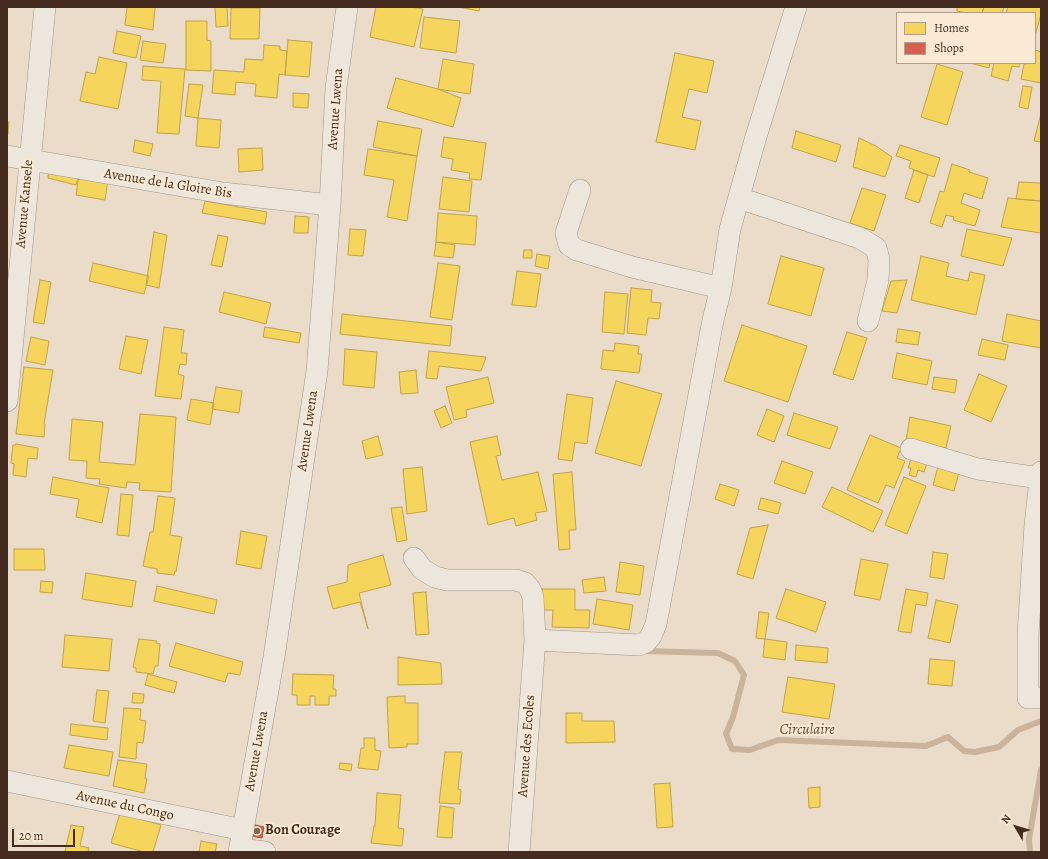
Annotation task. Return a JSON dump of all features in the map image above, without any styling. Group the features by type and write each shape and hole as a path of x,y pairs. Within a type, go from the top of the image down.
{"street":[{"name":"Avenue Kansele","path":"7,401 45,7"},
{"name":"Avenue Lwena","path":"241,844 274,657 317,371 330,205 336,88 347,7"},
{"path":"535,640 639,645 646,642 651,636 656,624 712,327 721,288 730,229 755,140 796,7"},
{"name":"Avenue de la Gloire Bis","path":"7,156 29,161 223,193 330,205"},
{"path":"580,190 566,232 568,245 584,252 632,267 721,288"},
{"path":"739,198 860,238 876,248 879,259 878,280 868,321"},
{"path":"911,449 978,469 1040,475 1035,525 1028,635 1034,698"},
{"name":"Avenue des Ecoles","path":"414,558 422,569 435,577 447,580 516,580 530,588 533,597 535,640 519,852"},
{"name":"Avenue du Congo","path":"7,781 241,844 265,852"}],"building: Homes":[{"path":"127,7 155,7 153,30 125,25"},
{"path":"215,7 227,7 228,26 216,27"},
{"path":"376,7 411,7 423,9 414,47 370,37"},
{"path":"458,7 480,7 479,11"},
{"path":"957,7 984,7 982,12 957,11"},
{"path":"984,7 1004,7 1002,12 982,12"},
{"path":"1008,7 1041,7 1041,14 1036,32 1036,12 1006,12"},
{"path":"231,8 260,8 259,39 230,39"},
{"path":"424,17 460,21 456,53 420,48"},
{"path":"186,21 207,21 207,40 211,41 211,71 186,70"},
{"path":"117,31 141,36 136,58 113,53"},
{"path":"288,40 312,42 309,77 285,75"},
{"path":"143,41 166,44 163,63 140,60"},
{"path":"264,45 280,46 280,50 287,51 285,75 279,74 277,98 255,96 256,84 236,82 235,95 212,93 214,70 244,72 245,59 263,60"},
{"path":"1036,50 1041,52 1041,83 1021,79 1024,64 1036,64"},
{"path":"675,53 714,61 707,93 689,89 682,117 701,121 695,150 656,142"},
{"path":"99,57 127,63 118,109 80,101 86,72 95,74"},
{"path":"443,59 474,64 470,94 438,89"},
{"path":"937,64 963,72 947,125 921,117"},
{"path":"974,64 990,64 989,68"},
{"path":"994,64 1020,64 1019,67 1012,66 1008,81 991,76"},
{"path":"143,66 185,69 179,134 157,133 161,81 142,80"},
{"path":"396,78 438,89 461,98 453,127 387,108"},
{"path":"189,84 203,85 198,118 185,116"},
{"path":"1023,86 1032,87 1028,109 1019,107"},
{"path":"293,93 309,94 308,108 293,107"},
{"path":"1041,113 1041,142 1034,141"},
{"path":"198,118 221,120 219,148 196,146"},
{"path":"378,121 422,129 417,156 373,147"},
{"path":"7,122 9,122 8,134 7,134"},
{"path":"796,131 841,145 836,162 792,148"},
{"path":"444,137 486,143 481,180 469,179 470,173 451,170 453,159 441,157"},
{"path":"859,138 876,146 892,157 885,177 853,167"},
{"path":"135,140 153,144 150,156 133,152"},
{"path":"900,145 940,158 934,177 909,168 911,161 896,156"},
{"path":"262,148 263,170 239,172 238,149"},
{"path":"368,149 417,156 407,221 387,217 394,180 364,175"},
{"path":"952,164 970,170 969,172 988,178 982,199 964,193 961,203 980,210 975,226 953,220 954,217 946,215 942,227 930,223 940,191 944,192"},
{"path":"49,167 79,174 76,185 48,178"},
{"path":"914,170 928,175 919,203 905,198"},
{"path":"79,174 108,179 105,200 76,195"},
{"path":"443,177 472,181 469,212 439,209"},
{"path":"1019,182 1041,183 1041,201 1016,199"},
{"path":"862,188 886,195 874,231 850,223"},
{"path":"1008,198 1041,201 1041,233 1001,227"},
{"path":"205,201 267,212 265,224 202,213"},
{"path":"438,213 477,216 475,245 436,242"},
{"path":"295,216 309,217 308,233 294,233"},
{"path":"350,229 366,230 363,256 348,255"},
{"path":"967,229 1012,238 1003,266 961,256"},
{"path":"154,232 167,235 159,288 146,285"},
{"path":"218,235 228,237 222,267 211,265"},
{"path":"436,242 455,245 453,258 434,256"},
{"path":"524,250 532,250 532,258 523,258"},
{"path":"537,254 550,256 548,269 535,266"},
{"path":"781,256 824,268 811,316 768,304"},
{"path":"921,256 949,263 946,276 968,281 970,272 985,275 976,315 911,300"},
{"path":"93,263 149,276 144,294 89,281"},
{"path":"438,263 460,266 452,320 430,317"},
{"path":"517,271 541,274 536,307 512,305"},
{"path":"40,280 51,282 44,324 33,322"},
{"path":"907,280 897,313 882,311 891,281"},
{"path":"631,288 652,290 651,302 661,303 659,319 648,318 646,335 627,333"},
{"path":"224,292 271,303 266,324 219,312"},
{"path":"605,292 628,294 624,334 602,332"},
{"path":"342,314 452,326 450,346 340,334"},
{"path":"1007,314 1041,321 1041,348 1002,341"},
{"path":"742,325 807,346 788,402 724,381"},
{"path":"164,327 184,330 181,353 187,353 186,365 180,364 178,374 184,376 181,399 155,396"},
{"path":"265,327 301,333 299,343 263,337"},
{"path":"898,329 920,332 918,345 896,342"},
{"path":"847,332 867,338 853,380 833,374"},
{"path":"126,336 148,340 141,374 119,369"},
{"path":"31,337 49,341 45,365 26,361"},
{"path":"982,339 1008,345 1005,360 978,355"},
{"path":"615,343 639,346 638,354 642,354 639,373 601,369 603,350 614,351"},
{"path":"345,349 377,352 374,388 343,385"},
{"path":"429,351 486,357 481,371 439,366 437,379 426,378"},
{"path":"897,353 932,361 927,385 892,378"},
{"path":"24,367 53,370 44,424 44,437 16,434"},
{"path":"416,370 418,393 401,394 399,372"},
{"path":"979,374 1007,386 991,422 964,410"},
{"path":"488,377 494,403 466,410 467,417 454,420 446,387"},
{"path":"934,377 957,380 955,393 932,389"},
{"path":"616,381 662,394 641,466 595,453"},
{"path":"216,387 242,391 239,413 212,409"},
{"path":"567,394 593,398 587,444 575,442 572,461 558,459"},
{"path":"191,399 214,403 210,425 187,420"},
{"path":"445,406 452,423 441,428 434,411"},
{"path":"767,409 784,416 774,442 757,435"},
{"path":"794,413 838,427 830,449 787,435"},
{"path":"140,414 176,417 171,492 139,490 140,483 127,482 126,488 99,484 100,479 86,478 87,461 69,460 72,419 103,422 99,462 135,465"},
{"path":"910,417 951,426 946,448 906,440"},
{"path":"870,435 901,448 897,458 905,461 894,488 886,485 878,503 847,490"},
{"path":"378,436 383,455 366,459 362,441"},
{"path":"497,436 501,455 496,456 502,480 538,472 547,511 535,513 537,520 516,526 514,518 488,525 470,442"},
{"path":"16,444 38,448 37,459 28,458 26,477 13,475 14,464 11,463 13,445"},
{"path":"912,455 928,460 924,472 918,470 916,477 909,475 911,468 908,468"},
{"path":"782,461 813,472 805,494 774,483"},
{"path":"939,463 960,469 954,491 933,485"},
{"path":"422,467 427,511 407,514 403,469"},
{"path":"572,472 576,530 569,530 570,549 559,550 553,474"},
{"path":"53,477 109,488 102,523 76,517 79,499 50,494"},
{"path":"904,477 926,486 907,534 885,525"},
{"path":"720,484 739,490 734,506 715,499"},
{"path":"832,487 883,511 873,532 822,507"},
{"path":"121,494 133,495 129,536 117,535"},
{"path":"158,496 175,498 170,535 182,537 176,572 175,571 174,575 157,573 157,569 143,566 150,532 153,532"},
{"path":"761,498 781,503 778,514 758,509"},
{"path":"402,507 407,540 397,542 391,508"},
{"path":"768,525 753,579 737,574 750,528"},
{"path":"241,531 267,536 261,569 236,564"},
{"path":"14,549 44,549 45,570 14,570"},
{"path":"933,552 948,554 944,579 930,577"},
{"path":"383,555 391,585 359,593 368,629 360,602 333,609 327,587 347,582 348,565"},
{"path":"861,559 888,564 880,600 854,595"},
{"path":"620,562 644,566 640,595 616,592"},
{"path":"86,573 136,581 132,607 82,599"},
{"path":"604,577 606,591 584,593 582,580"},
{"path":"41,581 53,582 52,593 40,592"},
{"path":"157,586 217,600 214,614 154,601"},
{"path":"542,589 575,589 575,610 590,610 589,628 552,627 553,610 542,610"},
{"path":"786,589 826,602 816,632 776,618"},
{"path":"906,589 928,593 926,606 916,604 911,633 898,631"},
{"path":"426,592 429,634 416,635 413,593"},
{"path":"597,599 633,605 629,630 593,624"},
{"path":"936,600 958,605 950,643 928,638"},
{"path":"759,612 769,613 765,639 756,638"},
{"path":"65,635 112,639 109,671 62,667"},
{"path":"139,639 157,641 156,643 160,644 158,666 155,666 153,674 136,672 136,668 133,667"},
{"path":"765,639 787,642 785,660 763,657"},
{"path":"176,643 243,662 240,675 228,673 225,682 169,666"},
{"path":"796,645 828,648 827,663 795,660"},
{"path":"398,657 441,663 442,684 398,685"},
{"path":"930,659 955,661 952,686 928,684"},
{"path":"148,674 177,682 174,693 145,685"},
{"path":"293,674 334,675 333,689 336,689 336,696 329,696 329,705 315,705 315,696 310,696 310,705 297,705 297,695 292,695"},
{"path":"788,677 835,684 829,719 782,712"},
{"path":"97,690 109,691 105,723 93,721"},
{"path":"133,693 144,694 143,703 132,703"},
{"path":"405,696 405,703 418,703 418,744 407,744 407,747 389,748 387,697"},
{"path":"124,708 141,709 140,720 146,721 143,743 137,742 136,759 119,757"},
{"path":"566,713 582,713 582,721 614,721 615,742 566,743"},
{"path":"71,724 108,728 107,740 70,735"},
{"path":"364,738 375,738 375,750 381,751 378,770 358,768 361,748 364,748"},
{"path":"69,745 113,752 109,776 64,768"},
{"path":"445,752 462,752 458,789 461,790 460,804 439,803"},
{"path":"118,760 147,764 145,778 147,779 144,793 113,786"},
{"path":"340,763 352,764 351,771 339,769"},
{"path":"670,783 673,827 657,828 654,784"},
{"path":"820,787 820,807 809,808 808,788"},
{"path":"377,793 401,795 398,828 404,829 402,846 371,843 375,826"},
{"path":"440,806 454,808 452,838 437,837"},
{"path":"120,813 161,825 153,852 144,852 111,843"},
{"path":"71,825 84,827 80,846 89,848 88,852 65,852"},
{"path":"201,841 217,844 215,852 199,852"}],"building: Shops":[{"path":"252,824 264,827 262,838 250,836"}],"waterway":[{"name":"Circulaire","path":"642,651 718,653 735,661 744,675 733,717 726,734 732,749 750,750 778,740 926,746 948,737 964,751 975,752 999,747 1018,730 1041,721"},
{"name":"Circulaire","path":"1030,852 1029,839 1041,770"}],"place":[{"name":"Bon Courage","path":"257,831"}]}
